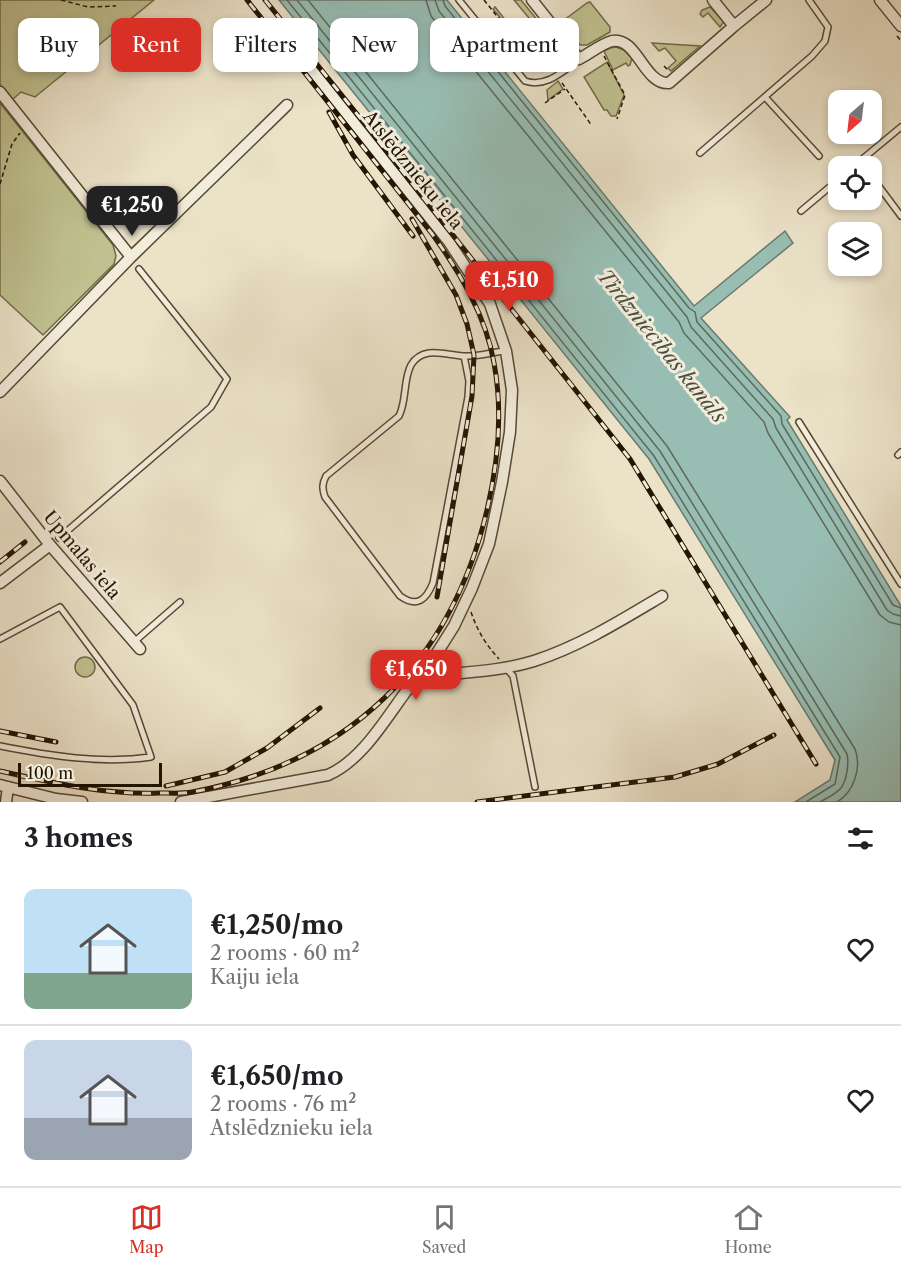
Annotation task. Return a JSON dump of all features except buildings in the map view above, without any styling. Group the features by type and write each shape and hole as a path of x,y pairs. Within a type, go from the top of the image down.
{"street":[{"name":"Atslēdznieku iela","path":"181,802 317,777 343,768 355,757 437,653 467,600 489,544 510,432 512,390 506,351 490,304 449,242 256,0"},
{"path":"532,0 546,18"},
{"path":"713,0 734,26"},
{"path":"579,59 615,40 628,46 654,79 662,84 669,83 766,0"},
{"path":"880,0 901,26"},
{"path":"0,92 131,257"},
{"path":"0,392 131,257 287,105"},
{"name":"Upmalas iela","path":"0,481 50,545 137,646"},
{"path":"0,583 50,545"},
{"path":"414,681 424,677 505,667 532,661 586,641 662,596"},
{"path":"6,802 4,786 82,802"}],"lane":[{"path":"459,0 525,81 534,84 544,83 561,72"},
{"path":"700,153 812,56 825,41 828,27 809,0"},
{"path":"765,97 819,156"},
{"path":"870,156 901,127"},
{"path":"801,211 828,188"},
{"path":"882,190 901,216"},
{"path":"59,538 211,407 227,379 139,269"},
{"path":"464,356 469,381 468,397 433,583 423,599 417,603 408,602 400,596 325,497 322,489 323,483 326,476 399,416 403,408 411,365 420,357 428,353 439,352 464,356 506,351"},
{"path":"799,422 901,584"},
{"path":"137,646 180,602"},
{"path":"0,639 60,607 133,705 151,757 121,761 45,755 0,746"},
{"path":"505,667 513,676 535,787"}],"path":[{"path":"61,0 88,7 116,6"},
{"path":"484,0 535,63 548,70 552,68 592,126"},
{"path":"599,48 625,95 616,119"},
{"path":"545,103 566,88"},
{"path":"0,184 12,144 16,137 28,128"},
{"path":"467,600 476,625 489,648 505,667"}],"green space":[{"path":"0,0 154,0 132,18 111,18 111,35 99,45 99,18 18,18 18,72 66,72 35,97 21,92 12,100 0,84"},
{"path":"514,0 521,0 536,18 529,18"},
{"path":"590,2 610,27 610,32 587,45 580,45 579,18 567,18"},
{"path":"495,7 504,18 500,18 493,9"},
{"path":"710,7 723,21 720,27 708,13 703,17 700,14 702,10"},
{"path":"652,43 700,46 671,71 668,68 676,61 665,48 659,51"},
{"path":"616,47 624,50 632,58 630,65 626,63 613,70 604,51"},
{"path":"607,62 624,95 616,116 611,116 607,110 604,110 584,77"},
{"path":"558,81 563,89 548,100 547,90"},
{"path":"0,103 113,245 116,256 114,264 43,335 0,295"},
{"path":"81,657 89,657 95,663 95,671 89,677 81,677 75,671 75,663"}],"water":[{"name":"Tirdzniecības kanāls","path":"279,0 447,0 462,18 430,18 430,72 505,72 694,306 785,231 793,243 701,318 790,417 787,420 901,606 901,802 795,802 830,780 835,760 649,459 337,72 418,72 418,18 330,18 330,63 318,48 318,18 294,18"}],"railway":[{"path":"0,771 99,790 180,793 248,778 299,757 344,731 384,698 419,659 448,615 470,565 487,510 498,437 497,381 485,329 471,296 433,235 247,0"},
{"path":"265,0 630,459 816,764"},
{"path":"329,112 353,155 413,236"},
{"path":"412,219 456,295 467,324 474,355 472,396 437,597"},
{"path":"0,562 25,542"},
{"path":"166,786 225,772 267,748 320,708"},
{"path":"0,731 56,742"},
{"path":"477,802 675,777 718,764 774,735"}]}
